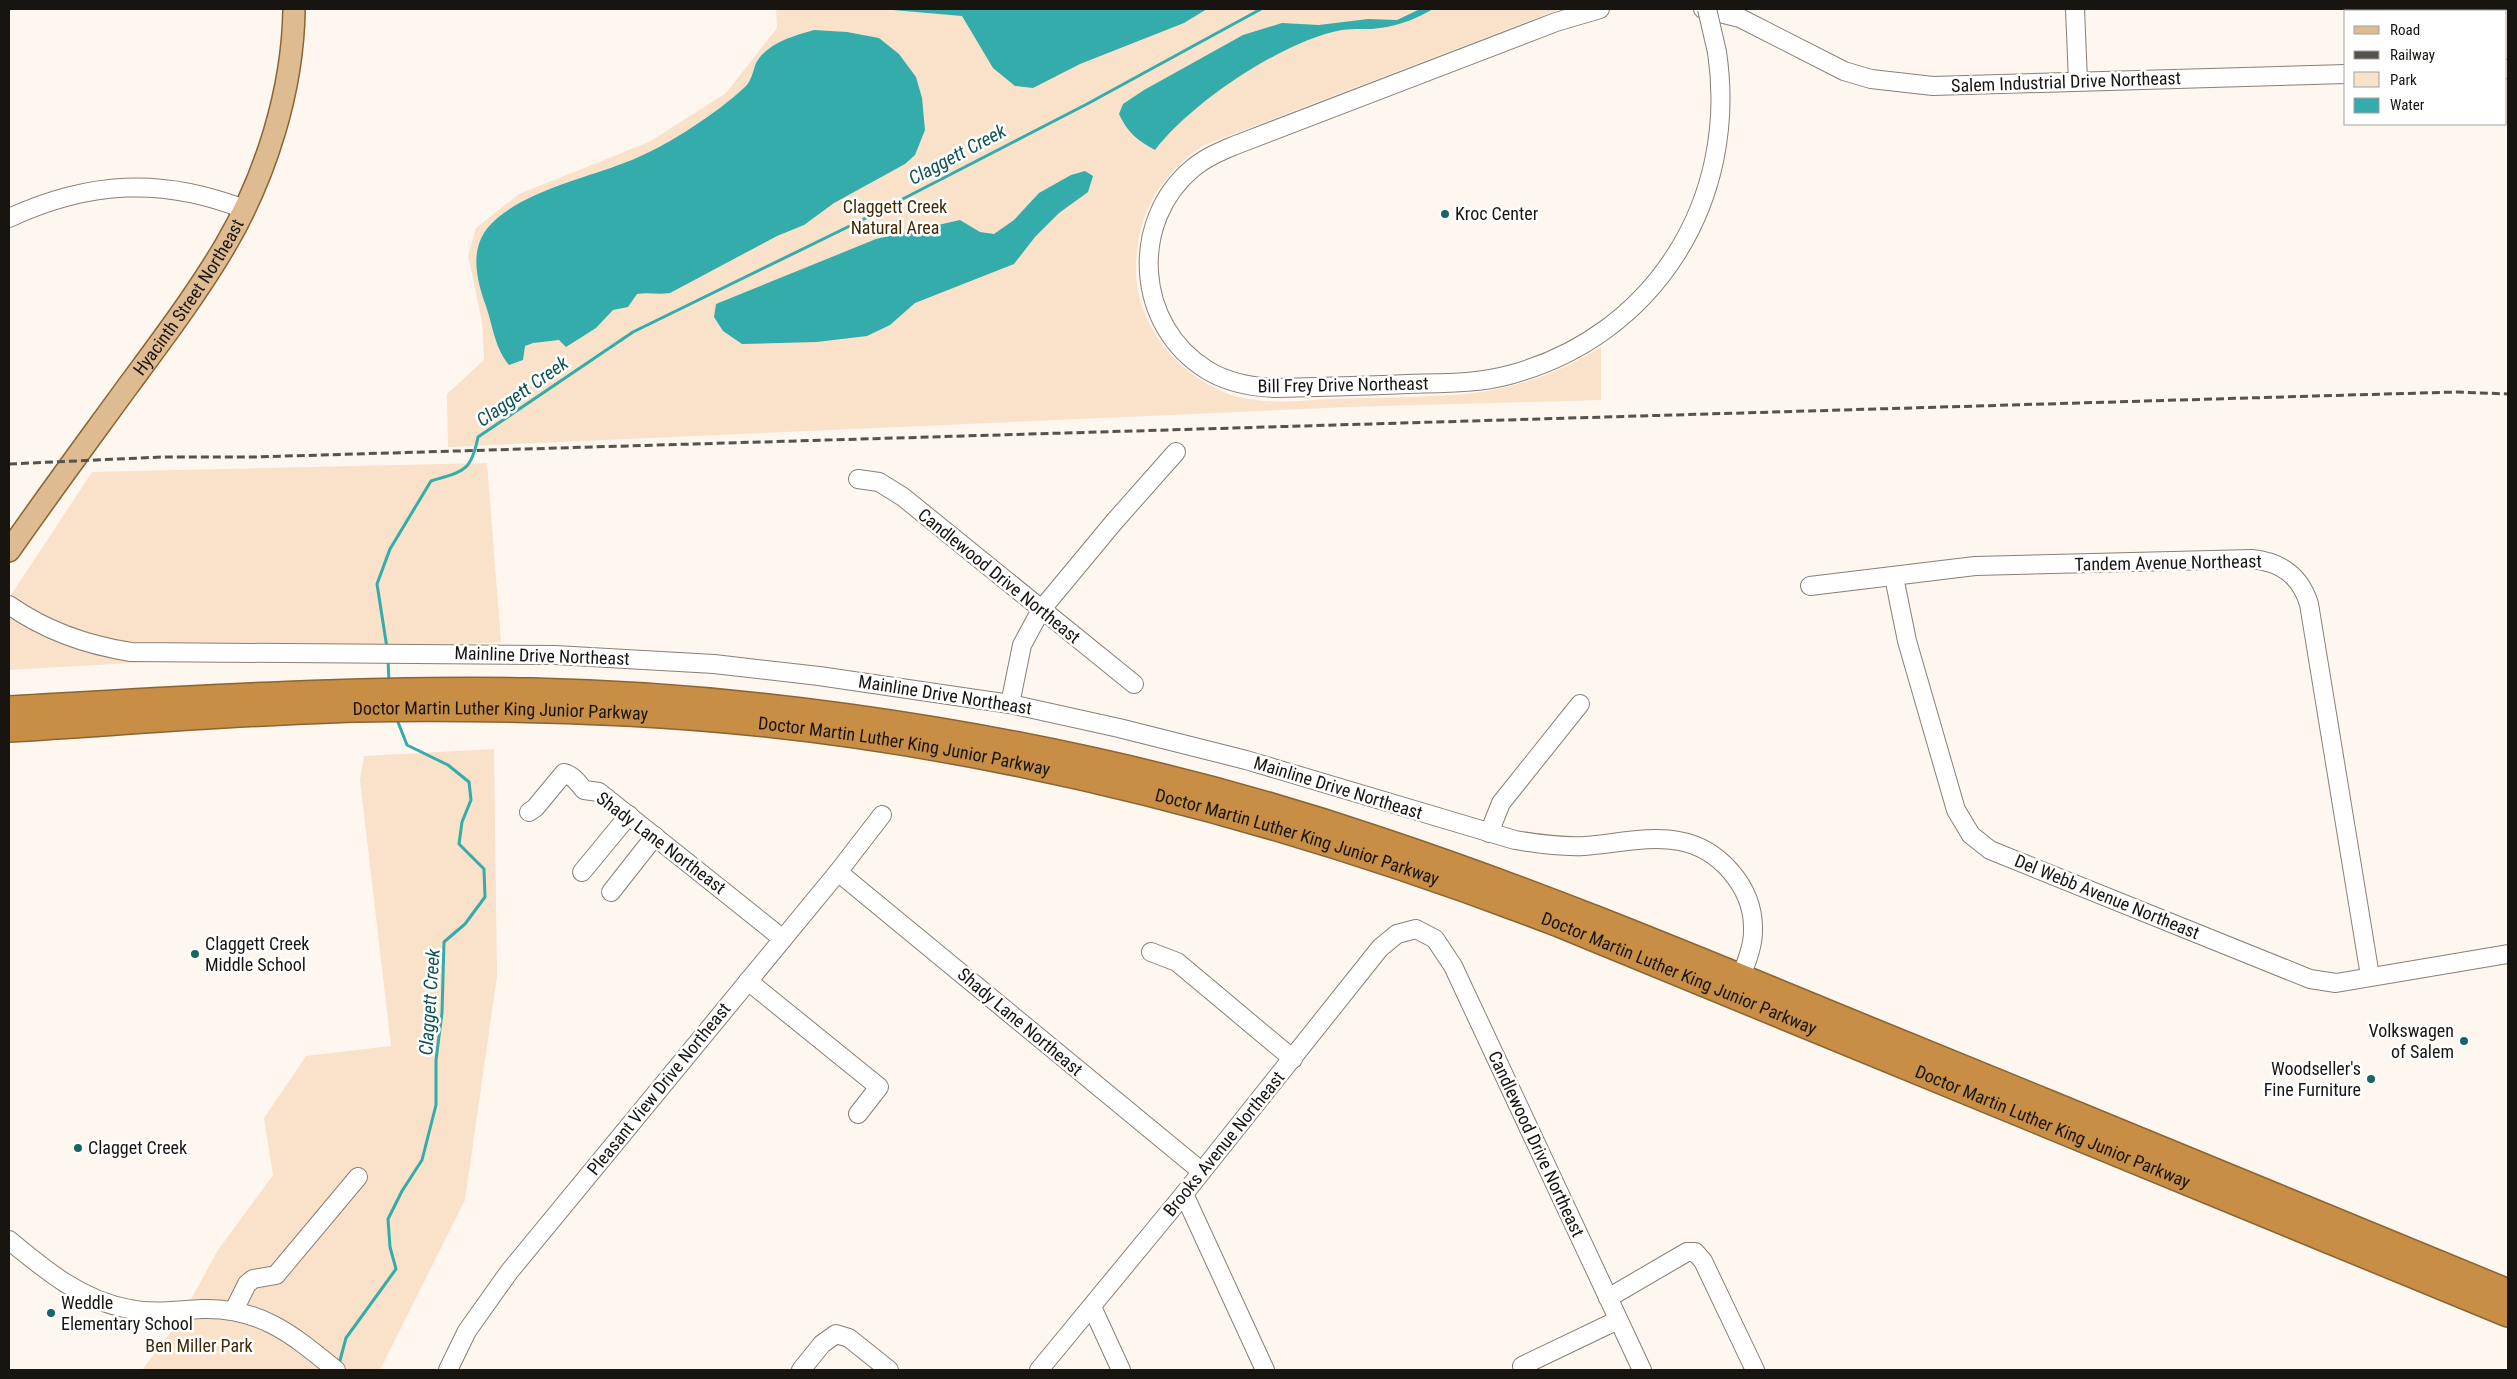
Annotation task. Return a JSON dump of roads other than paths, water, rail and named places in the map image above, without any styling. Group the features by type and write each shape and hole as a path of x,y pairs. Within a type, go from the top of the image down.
{"highway":[{"name":"Doctor Martin Luther King Junior Parkway","path":"9,729 356,700"},
{"name":"Doctor Martin Luther King Junior Parkway","path":"9,709 356,700 431,700 631,713 754,724 880,740 1051,770 1228,812 1344,847 1467,889 1737,987 2508,1292"},
{"name":"Doctor Martin Luther King Junior Parkway","path":"1737,987 2508,1314"},
{"path":"2387,1263 2462,1303 2508,1323"}],"main road":[{"name":"Hyacinth Street Northeast","path":"9,551 183,310 226,244 244,209 272,138 289,61 294,9"}],"street":[{"name":"Bill Frey Drive Northeast","path":"1600,9 1556,22 1233,146 1213,155 1193,168 1176,185 1165,201 1153,228 1149,247 1149,278 1152,298 1161,320 1174,340 1191,358 1207,370 1250,387 1275,388 1475,382 1524,371 1574,350 1617,321 1642,297 1673,261 1698,213 1715,164 1720,131 1721,99 1718,52 1705,9"},
{"name":"Bill Frey Drive Northeast","path":"1705,9 1740,18 1794,44"},
{"path":"2075,9 2078,81"},
{"name":"Salem Industrial Drive Northeast","path":"1794,44 1844,71 1872,79 1901,84 1933,86 2344,74"},
{"path":"9,218 60,198 88,190 125,187 173,189 219,199 244,209"},
{"path":"1010,704 1022,645 1041,610 1114,522 1176,452"},
{"name":"Candlewood Drive Northeast","path":"858,479 879,482 891,489 1134,684"},
{"name":"Tandem Avenue Northeast","path":"1810,586 1975,566 2252,559 2281,565 2300,583 2309,604 2370,976"},
{"name":"Del Webb Avenue Northeast","path":"1894,577 1907,641 1956,810 1963,824 1979,843 1990,850 2310,979 2336,982 2508,954"},
{"name":"Mainline Drive Northeast","path":"9,605 39,624 72,639 100,647 131,652 356,652 555,655 714,664 819,676 1010,704 1119,728 1246,760 1489,833 1545,846 1582,846 1658,840 1680,841 1711,854 1725,865 1747,896 1754,929 1747,961 1737,987"},
{"path":"1489,833 1501,803 1580,704"},
{"name":"Shady Lane Northeast","path":"529,812 535,808 564,773 574,778 584,790 599,792 783,939"},
{"path":"582,872 629,815"},
{"name":"Pleasant View Drive Northeast","path":"448,1370 471,1325 509,1272 838,872 882,815"},
{"path":"610,892 655,836"},
{"name":"Shady Lane Northeast","path":"838,872 1201,1171"},
{"name":"Candlewood Drive Northeast","path":"1416,929 1435,939 1453,966 1642,1370"},
{"name":"Brooks Avenue Northeast","path":"1040,1370 1384,944 1403,931 1416,929"},
{"path":"1152,952 1177,962 1292,1059"},
{"path":"748,980 879,1087 858,1114"},
{"path":"234,1310 247,1284 253,1279 276,1275 358,1177"},
{"path":"1184,1194 1266,1370"},
{"path":"9,1240 61,1280 94,1299 129,1309 161,1312 202,1309 234,1310 273,1324 308,1347 336,1370"},
{"path":"1608,1298 1687,1252 1695,1252 1703,1261 1755,1370"},
{"path":"1092,1307 1121,1370"},
{"path":"1522,1366 1618,1320"},
{"path":"801,1370 822,1344 836,1334 849,1338 889,1370"}],"water":[{"path":"881,9 1207,9 1184,23 1080,64 1033,88 1015,86 993,68 962,16"},
{"path":"1420,9 1433,9 1394,25 1375,29 1342,30 1318,36 1266,60 1214,94 1191,113 1155,150 1134,135 1119,114 1123,104 1144,90 1243,35 1282,23 1319,25 1368,19 1397,20"},
{"path":"814,30 847,32 879,38 899,54 916,77 922,98 925,130 915,155 905,164 834,203 804,225 777,236 670,293 637,294 628,307 613,310 596,328 566,347 559,340 533,343 525,346 523,360 509,365 500,352 478,279 477,251 484,233 511,208 528,198 632,160 679,136 714,113 745,87 756,63 767,50 781,41"},
{"path":"1085,171 1093,176 1088,192 1059,213 1035,237 1014,264 915,303 890,325 867,336 817,342 742,344 723,331 714,317 716,304 876,239 960,220 980,232 994,234 1014,220 1039,193 1071,175"}],"waterway":[{"name":"Claggett Creek","path":"387,648 377,584 390,549 431,481 459,472 469,464 478,437 633,332 860,221 1087,104 1261,9"},
{"name":"Claggett Creek","path":"388,659 389,683"},
{"name":"Claggett Creek","path":"339,1364 346,1338 396,1269 390,1247 388,1219 402,1191 422,1160 436,1105 436,1060 442,1013 444,942 465,924 485,897 484,869 459,844 462,822 471,800 469,782 448,765 407,745 396,717"}],"railway":[{"path":"9,464 162,457 254,457 2457,392 2508,394"}],"place":[{"name":"Kroc Center","path":"1445,214"},
{"name":"Claggett Creek Middle School","path":"195,954"},
{"name":"Volkswagen of Salem","path":"2464,1041"},
{"name":"Woodseller's Fine Furniture","path":"2371,1079"},
{"name":"Clagget Creek","path":"78,1148"},
{"name":"Weddle Elementary School","path":"51,1313"}],"park label":[{"name":"Claggett Creek Natural Area","path":"895,217"},
{"name":"Ben Miller Park","path":"199,1346"}]}
